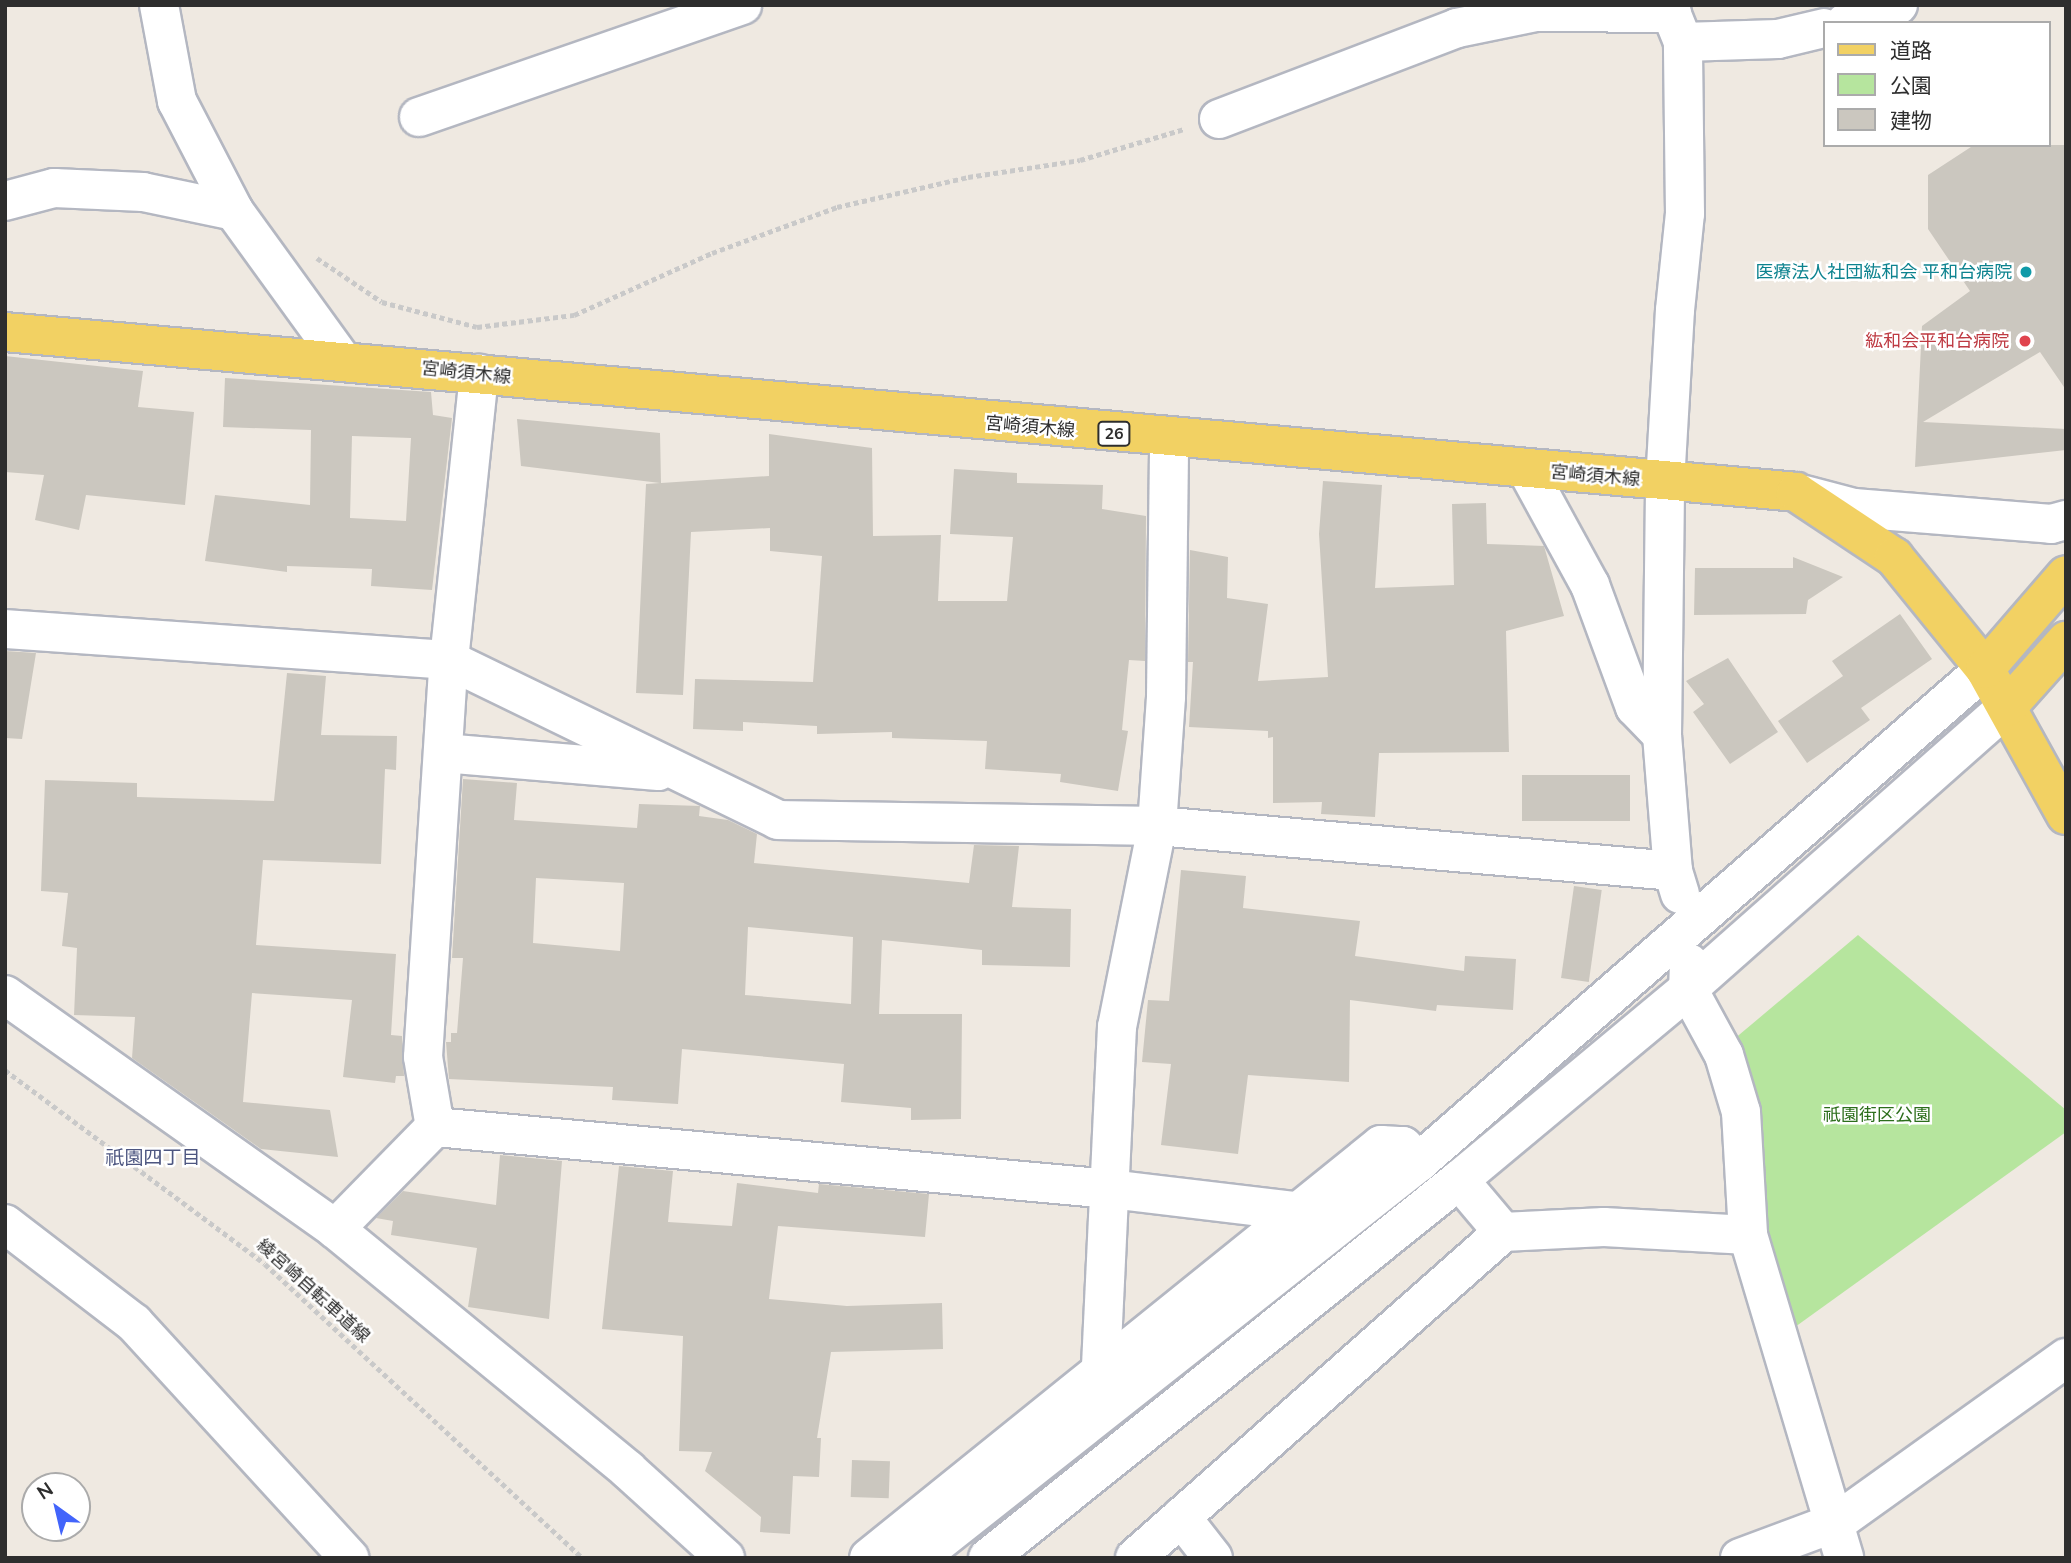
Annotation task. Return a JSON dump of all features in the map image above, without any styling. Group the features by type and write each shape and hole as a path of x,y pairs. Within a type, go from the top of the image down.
{"main road":[{"name":"宮崎須木線","path":"5,332 342,360 1169,440 1796,492 1894,557 1985,669 2066,815"},
{"path":"1985,669 2066,575"},
{"path":"2007,708 2066,641"}],"street":[{"path":"159,5 177,101 234,211 342,360"},
{"path":"419,117 742,5"},
{"path":"1851,21 1898,5"},
{"path":"1219,119 1457,28 1536,12 1675,20 1778,39 1822,28"},
{"path":"1675,20 1685,214 1675,310 1665,483 1662,736 1673,871 1690,926 1688,989 1724,1055 1741,1112 1748,1235 1841,1540"},
{"path":"5,201 66,188 143,192 234,211"},
{"path":"435,1127 423,1057 449,660 479,374"},
{"path":"1101,1366 1117,1027 1157,826 1166,697 1169,440"},
{"path":"1527,470 1590,585 1635,707 1662,736"},
{"path":"1796,492 1854,508 2051,524 2066,520"},
{"path":"5,629 449,660 778,820 1157,826 1673,871"},
{"path":"918,1558 1419,1162 1985,669"},
{"path":"988,1558 1459,1180 1688,989 2007,708"},
{"path":"443,753 681,773"},
{"path":"5,995 335,1229 628,1470 725,1558"},
{"path":"435,1127 1110,1189 1302,1212"},
{"path":"335,1229 435,1127"},
{"path":"869,1558 1101,1366 1302,1212 1381,1145 1403,1146 1419,1162"},
{"path":"1459,1180 1503,1232"},
{"path":"5,1224 134,1323 349,1558"},
{"path":"1135,1558 1503,1232 1604,1227 1748,1235"},
{"path":"1740,1558 1841,1540 2066,1358"},
{"path":"1181,1517 1213,1558"}],"path":[{"path":"308,251 382,302 477,327 574,314 712,253 837,207 968,177 1080,160 1219,119"},
{"name":"綾宮崎自転車道線","path":"5,1070 265,1264 582,1558"}],"green space":[{"name":"祇園街区公園","path":"1858,935 2066,1110 2066,1132 1795,1327 1764,1234 1733,1040"}],"building":[{"name":"医療法人社団紘和会 平和台病院","path":"2066,145 2066,390 2040,352 1923,422 2066,429 2066,450 1915,467 1922,326 1970,291 1928,229 1928,175 1971,147"},
{"path":"5,356 143,371 138,407 194,412 185,505 86,495 79,530 35,520 44,475 5,472"},
{"path":"225,378 431,392 433,415 452,418 432,590 371,586 372,569 287,566 287,572 205,561 215,495 310,505 311,430 223,427","holes":["352,436 411,438 406,521 350,518"]},
{"path":"517,419 660,433 661,483 769,476 769,434 872,448 873,536 941,535 938,601 1007,601 1013,537 950,534 954,469 1017,473 1017,483 1103,485 1102,509 1146,516 1145,661 1129,660 1122,730 1128,731 1118,791 1060,782 1061,774 985,769 987,741 892,738 892,732 817,734 817,726 743,722 743,731 693,729 695,679 813,682 822,556 770,551 770,528 691,532 683,695 636,693 646,484 660,483 521,466"},
{"path":"1323,481 1382,485 1375,588 1454,585 1452,504 1486,503 1487,544 1544,546 1564,616 1506,631 1509,752 1379,753 1375,817 1321,814 1322,802 1273,803 1273,737 1268,738 1268,731 1189,727 1193,662 1188,662 1190,550 1228,557 1227,598 1268,604 1258,681 1328,677 1319,534"},
{"path":"1793,557 1843,577 1808,600 1806,614 1694,615 1695,568 1793,568"},
{"path":"1900,614 1932,659 1861,708 1870,720 1807,763 1778,721 1843,676 1832,661"},
{"path":"5,651 36,653 22,739 5,738"},
{"path":"1728,658 1778,732 1730,764 1693,712 1704,704 1686,681"},
{"path":"287,673 326,676 321,735 397,736 396,770 385,769 381,864 263,860 256,945 396,954 391,1035 402,1036 404,1076 396,1076 395,1083 343,1077 352,1000 252,993 243,1102 330,1110 338,1157 261,1149 132,1058 135,1017 74,1015 77,948 62,946 68,893 41,891 45,780 137,783 137,797 274,801"},
{"path":"1522,775 1630,775 1630,821 1522,821"},
{"path":"463,779 517,783 514,820 637,828 639,804 700,806 699,816 728,820 757,834 754,863 969,883 974,845 1019,846 1012,907 1071,909 1070,967 982,965 982,950 882,940 879,1014 962,1014 961,1119 911,1120 911,1108 841,1102 844,1064 682,1049 678,1104 612,1100 613,1087 449,1079 446,1042 451,1042 451,1033 457,1033 463,958 452,958","holes":["536,878 624,883 620,951 533,943","748,927 853,937 851,1004 745,995"]},
{"path":"1181,870 1246,876 1243,908 1360,921 1355,956 1464,971 1465,956 1516,959 1513,1010 1437,1005 1436,1011 1350,1000 1349,1082 1248,1075 1238,1154 1161,1145 1171,1064 1142,1062 1148,1000 1169,1001"},
{"path":"1574,886 1602,890 1589,982 1561,978"},
{"path":"500,1155 562,1161 549,1319 468,1307 477,1248 391,1235 393,1221 376,1218 403,1191 496,1205"},
{"path":"619,1166 673,1171 668,1222 732,1226 737,1183 818,1193 819,1184 929,1194 925,1237 778,1226 769,1299 847,1306 942,1303 943,1349 831,1352 817,1438 821,1438 819,1477 793,1476 790,1534 760,1532 761,1517 705,1471 712,1452 679,1451 683,1336 602,1329"},
{"path":"852,1460 890,1461 889,1498 851,1497"}],"place":[{"name":"医療法人社団紘和会 平和台病院","path":"2026,272"},
{"name":"紘和会平和台病院","path":"2025,341"}],"district":[{"name":"祇園四丁目","path":"153,1159"}]}
